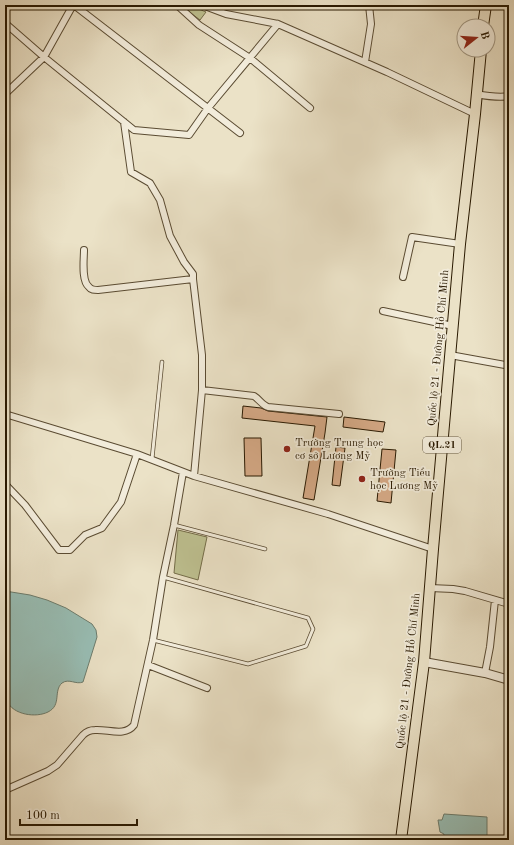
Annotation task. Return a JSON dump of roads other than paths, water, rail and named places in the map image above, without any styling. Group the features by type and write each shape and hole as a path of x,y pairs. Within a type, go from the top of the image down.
{"highway":[{"path":"484,18 486,5"},
{"name":"Quốc lộ 21 - Đường Hồ Chí Minh","path":"401,840 424,662 460,244 480,58"}],"street":[{"path":"5,94 44,57 74,5 240,133"},
{"path":"177,5 199,25 250,58 310,108"},
{"path":"202,5 226,14 278,24 387,72 475,114"},
{"path":"365,62 371,24 369,5"},
{"path":"5,23 44,57 134,130 189,135 208,108 278,24"},
{"path":"476,94 502,97 509,96"},
{"path":"124,122 131,172 150,183 160,200 170,236 184,262 193,274 202,355 202,390 194,476"},
{"path":"403,277 412,237 460,244"},
{"path":"84,250 84,281 92,290 193,280"},
{"path":"383,311 453,326"},
{"path":"450,355 509,367"},
{"path":"202,390 254,396 265,406 272,408 339,414"},
{"path":"5,414 137,454 194,476 328,514 433,549"},
{"path":"5,484 25,505 59,550 70,550 85,535 102,528 121,502 137,454"},
{"path":"5,790 48,771 57,765 87,732 93,730 123,732 131,729 134,725 153,640 163,577 183,472"},
{"path":"430,588 465,591 509,604"},
{"path":"485,672 490,647 495,600"},
{"path":"424,662 485,672 509,680"},
{"path":"148,665 208,688"}],"lane":[{"path":"152,461 162,362"},
{"path":"174,525 264,549"},
{"path":"153,640 248,664 306,646 314,629 308,618 163,577"}],"water":[{"path":"5,591 30,595 66,608 92,624 96,630 97,637 83,682 78,683 67,681 62,683 59,686 55,706 43,714 31,715 19,712 10,706 7,701 5,693"},
{"path":"444,814 487,817 487,840 443,840 444,834 440,832 438,820 442,820"}],"place":[{"name":"Trường Trung học cơ sở Lương Mỹ","path":"287,449"},
{"name":"Trường Tiểu học Lương Mỹ","path":"362,479"}]}
